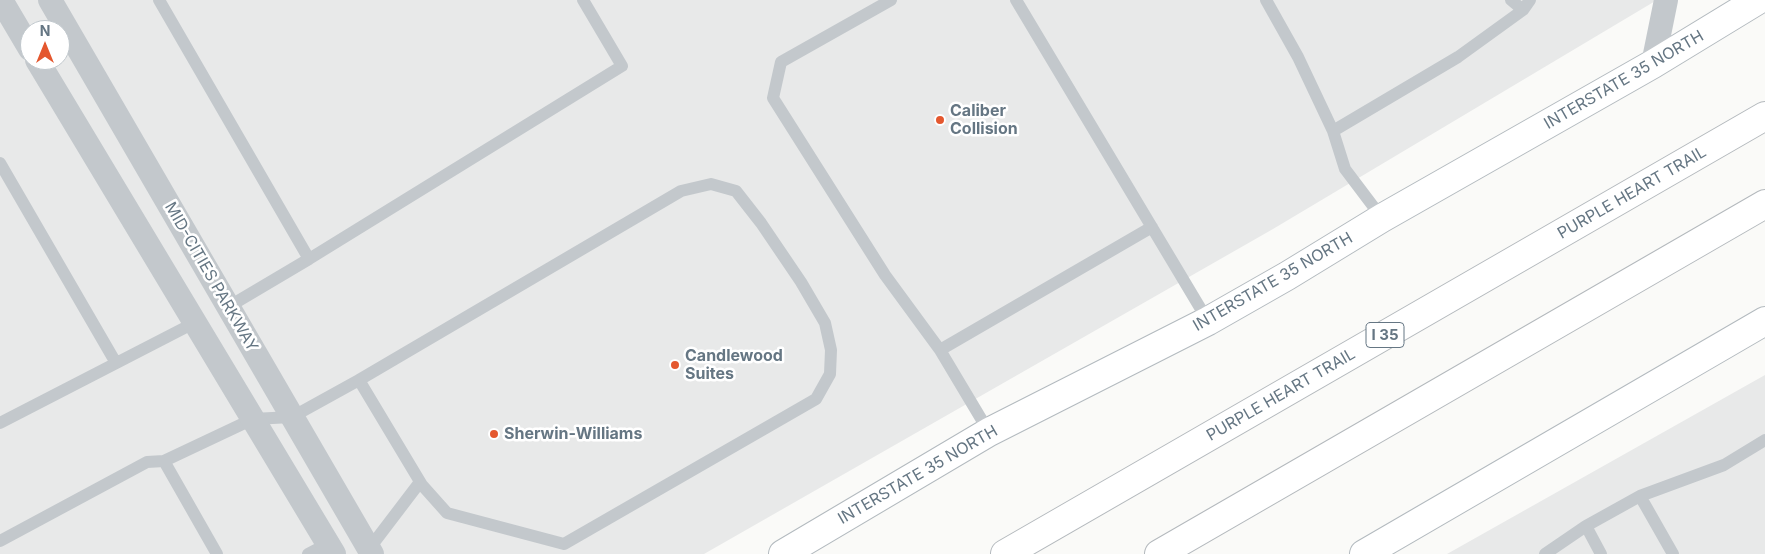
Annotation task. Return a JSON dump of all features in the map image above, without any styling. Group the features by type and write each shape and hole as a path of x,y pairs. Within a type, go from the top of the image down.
{"main road":[{"name":"INTERSTATE 35 NORTH","path":"783,554 989,432 1208,321 1382,218 1653,64 1758,0"},
{"name":"PURPLE HEART TRAIL","path":"1005,554 1765,116"},
{"path":"1159,554 1765,204"},
{"path":"1364,554 1765,321"}],"street":[{"path":"1,0 20,31"},
{"name":"MID-CITIES PARKWAY","path":"50,0 370,552"},
{"path":"1653,64 1666,0"},
{"path":"43,70 253,419 323,551"}],"lane":[{"path":"159,0 309,258"},
{"path":"228,307 622,66 584,0"},
{"path":"891,0 781,62 773,98 885,274 940,350 989,432"},
{"path":"1016,0 1208,321"},
{"path":"1266,0 1298,57 1333,131 1345,169 1382,218"},
{"path":"1511,0 1527,5"},
{"path":"1333,131 1458,57 1527,5"},
{"path":"0,163 116,363"},
{"path":"0,541 147,462 164,461 253,419 292,417 359,380 681,191 712,184 736,191 766,230 826,323 831,350 830,374 816,399 564,544 447,513 420,482 359,380"},
{"path":"940,350 1152,228"},
{"path":"0,423 194,323"},
{"path":"1545,554 1586,526 1640,496 1724,465 1765,440"},
{"path":"164,461 217,554"},
{"path":"370,552 420,482"},
{"path":"1640,496 1673,554"},
{"path":"1586,526 1602,554"}],"shaded area":[{"path":"0,0 1657,0 1273,229 704,554 0,554"},
{"path":"1765,375 1765,554 1447,554"}],"place":[{"name":"Caliber Collision","path":"940,120"},
{"name":"Candlewood Suites","path":"675,365"},
{"name":"Sherwin-Williams","path":"494,434"}]}
